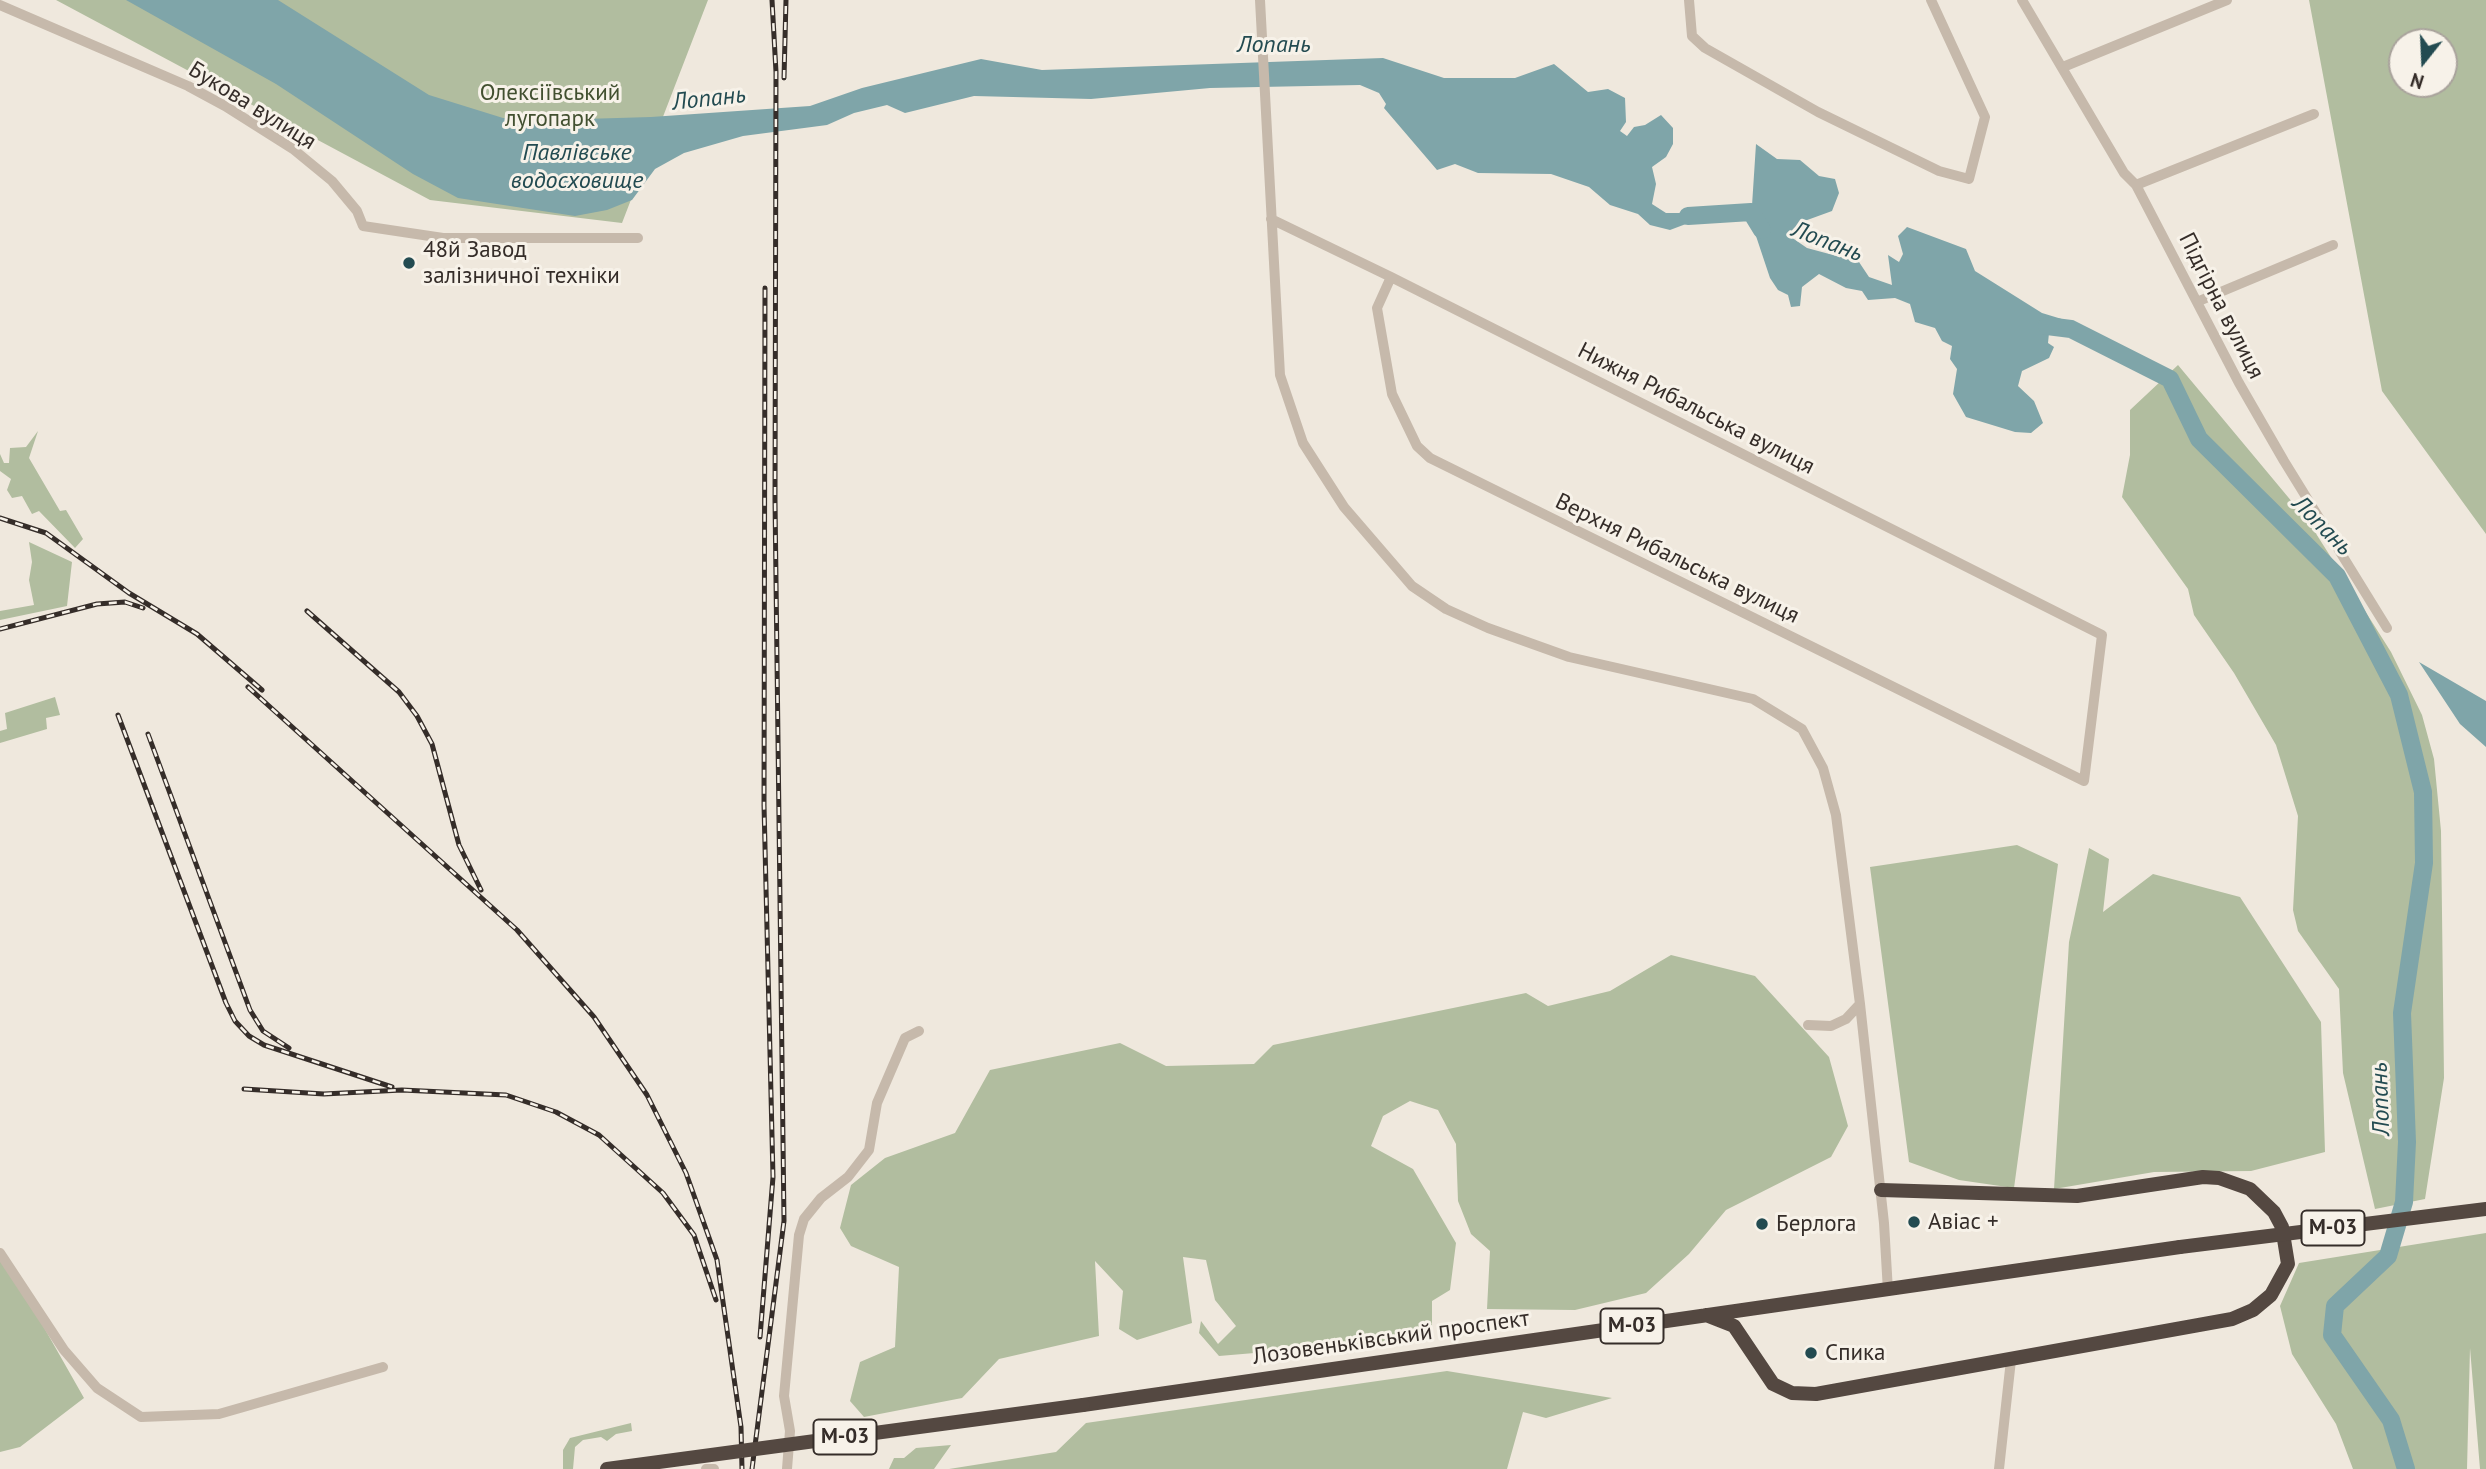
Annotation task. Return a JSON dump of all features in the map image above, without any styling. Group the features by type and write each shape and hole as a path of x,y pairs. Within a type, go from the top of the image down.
{"highway":[{"path":"1706,1315 1734,1326 1766,1376 1782,1390 1816,1394 2243,1315 2263,1303 2278,1286 2291,1253 2282,1227 2263,1200 2243,1186 2219,1178 2203,1177 2077,1196 1881,1190"},
{"name":"Лозовеньківський проспект","path":"607,1469 1083,1405 2180,1247 2486,1209"}],"street":[{"path":"1261,0 1280,375 1303,443 1344,507 1412,586 1446,609 1488,628 1569,657 1753,699 1802,729 1824,768 1836,815 1860,1004 1881,1190 1888,1291"},
{"path":"1689,0 1692,36 1705,48 1818,112 1939,171 1969,179 1985,117 1931,0"},
{"name":"Підгірна вулиця","path":"2022,0 2124,173 2136,185 2277,450 2387,628"},
{"path":"2063,66 2227,0"},
{"name":"Букова вулиця","path":"0,5 188,86 225,106 293,149 331,181 357,211 363,226 443,238 638,238"},
{"path":"2136,185 2314,114"},
{"name":"Нижня Рибальська вулиця","path":"1271,219 2102,635 2084,781"},
{"path":"2199,302 2333,245"},
{"name":"Верхня Рибальська вулиця","path":"1391,277 1377,308 1392,394 1417,446 1430,458 2084,781"},
{"path":"1808,1025 1830,1026 1846,1019 1860,1004"},
{"path":"787,1469 790,1431 783,1396 799,1235 804,1219 813,1208 848,1177 869,1150 877,1103 905,1038 919,1031"},
{"path":"0,1253 64,1350 97,1388 141,1418 219,1414 383,1367"},
{"path":"1999,1469 2011,1360"},
{"path":"706,1469 714,1469"}],"green space":[{"name":"Олексіївський лугопарк","path":"56,0 708,0 622,223 430,200"},
{"path":"2309,0 2486,0 2486,534 2382,391"},
{"path":"2178,365 2308,521 2391,652 2422,715 2434,759 2441,831 2444,1078 2425,1199 2375,1209 2343,1073 2339,989 2298,931 2293,910 2298,816 2276,745 2234,673 2194,615 2188,589 2122,497 2130,455 2130,410"},
{"path":"38,431 29,458 60,511 66,510 83,539 75,548 39,511 32,514 22,496 12,498 7,490 11,479 0,471 0,454 4,463 9,463 10,448 26,447"},
{"path":"29,542 72,562 67,606 0,620 0,611 34,605 29,580 32,562"},
{"path":"55,697 60,715 46,718 47,729 0,743 0,731 7,729 5,713"},
{"path":"2017,845 2058,864 2014,1188 1959,1180 1909,1162 1870,867"},
{"path":"2089,848 2109,859 2103,912 2153,874 2240,897 2321,1022 2325,1152 2251,1171 2154,1172 2054,1189 2069,942"},
{"path":"1671,955 1755,976 1829,1057 1848,1126 1831,1157 1726,1210 1689,1254 1646,1293 1575,1310 1487,1309 1490,1251 1471,1234 1458,1201 1456,1144 1438,1110 1410,1101 1383,1116 1371,1146 1413,1169 1456,1243 1450,1290 1432,1301 1432,1338 1219,1356 1199,1333 1201,1321 1218,1344 1236,1326 1215,1300 1206,1260 1183,1257 1192,1323 1137,1340 1119,1329 1123,1291 1095,1261 1099,1336 999,1359 962,1398 864,1417 850,1401 860,1362 895,1347 899,1267 851,1246 840,1228 851,1185 885,1158 955,1133 990,1070 1120,1043 1166,1066 1254,1064 1273,1045 1526,993 1548,1006 1610,991"},
{"path":"2486,1233 2486,1469 2480,1469 2470,1348 2467,1469 2353,1469 2336,1424 2292,1354 2280,1306 2299,1263"},
{"path":"0,1250 84,1398 20,1447 0,1452"},
{"path":"1447,1371 1612,1398 1546,1418 1523,1412 1507,1469 949,1469 1056,1452 1086,1423"},
{"path":"631,1423 632,1431 616,1434 607,1441 601,1437 583,1440 575,1447 573,1469 563,1469 563,1450 570,1438"},
{"path":"951,1445 934,1469 889,1469 894,1458 904,1458 916,1448"}],"water":[{"name":"Павлівське водосховище","path":"126,0 278,0 429,95 503,118 550,120 651,117 810,106 862,88 981,59 1042,70 1383,58 1444,78 1515,78 1554,64 1588,92 1608,89 1625,98 1626,122 1620,131 1627,136 1634,127 1645,125 1661,115 1673,128 1673,144 1666,157 1652,167 1656,184 1652,204 1666,213 1715,213 1670,230 1650,225 1638,214 1610,205 1589,187 1551,174 1478,173 1455,164 1437,170 1384,108 1386,104 1379,93 1360,85 1210,88 1091,99 974,96 905,113 887,105 854,113 827,125 743,136 684,153 655,169 632,200 607,210 575,216 458,198 413,174 276,84"},
{"path":"1756,144 1777,159 1800,160 1819,176 1835,179 1839,193 1832,211 1799,223 1791,237 1807,248 1859,262 1869,277 1892,285 1888,255 1899,262 1903,254 1898,236 1907,227 1966,249 1975,271 2042,313 2065,320 2071,329 2049,333 2048,343 2054,347 2049,358 2022,371 2018,386 2034,401 2043,423 2031,433 2015,432 1966,417 1953,394 1957,369 1950,359 1952,346 1942,341 1935,328 1915,322 1910,304 1895,298 1868,300 1862,291 1846,288 1819,274 1802,287 1800,306 1791,307 1788,295 1778,290 1770,278 1751,221"},
{"path":"2419,662 2486,701 2486,747 2460,724"}],"waterway":[{"name":"Лопань","path":"1688,216 1751,212 1762,230"},
{"name":"Лопань","path":"2047,326 2071,329 2170,379 2199,439 2337,576 2399,695 2423,792 2424,863 2402,1013 2407,1142 2404,1202 2388,1256 2335,1306 2332,1335 2391,1420 2406,1469"}],"railway":[{"path":"752,1469 784,1221 775,500 776,72 772,0"},
{"path":"784,78 786,0"},
{"path":"760,1337 773,1177 764,805 765,288"},
{"path":"0,518 46,533 129,593 197,634 262,690"},
{"path":"0,629 97,604 125,602 143,608"},
{"path":"307,611 399,692 417,716 432,744 459,845 481,890"},
{"path":"248,687 517,930 594,1017 647,1095 686,1173 717,1260 741,1427 742,1469"},
{"path":"118,715 235,1021 249,1036 264,1045 392,1087"},
{"path":"148,734 250,1010 263,1031 289,1048"},
{"path":"244,1089 324,1094 402,1090 506,1095 556,1112 599,1135 663,1193 694,1235 716,1300"}],"place":[{"name":"48й Завод залізничної техніки","path":"409,263"},
{"name":"Авiас +","path":"1914,1222"},
{"name":"Берлога","path":"1762,1224"},
{"name":"Спика","path":"1811,1353"}]}
